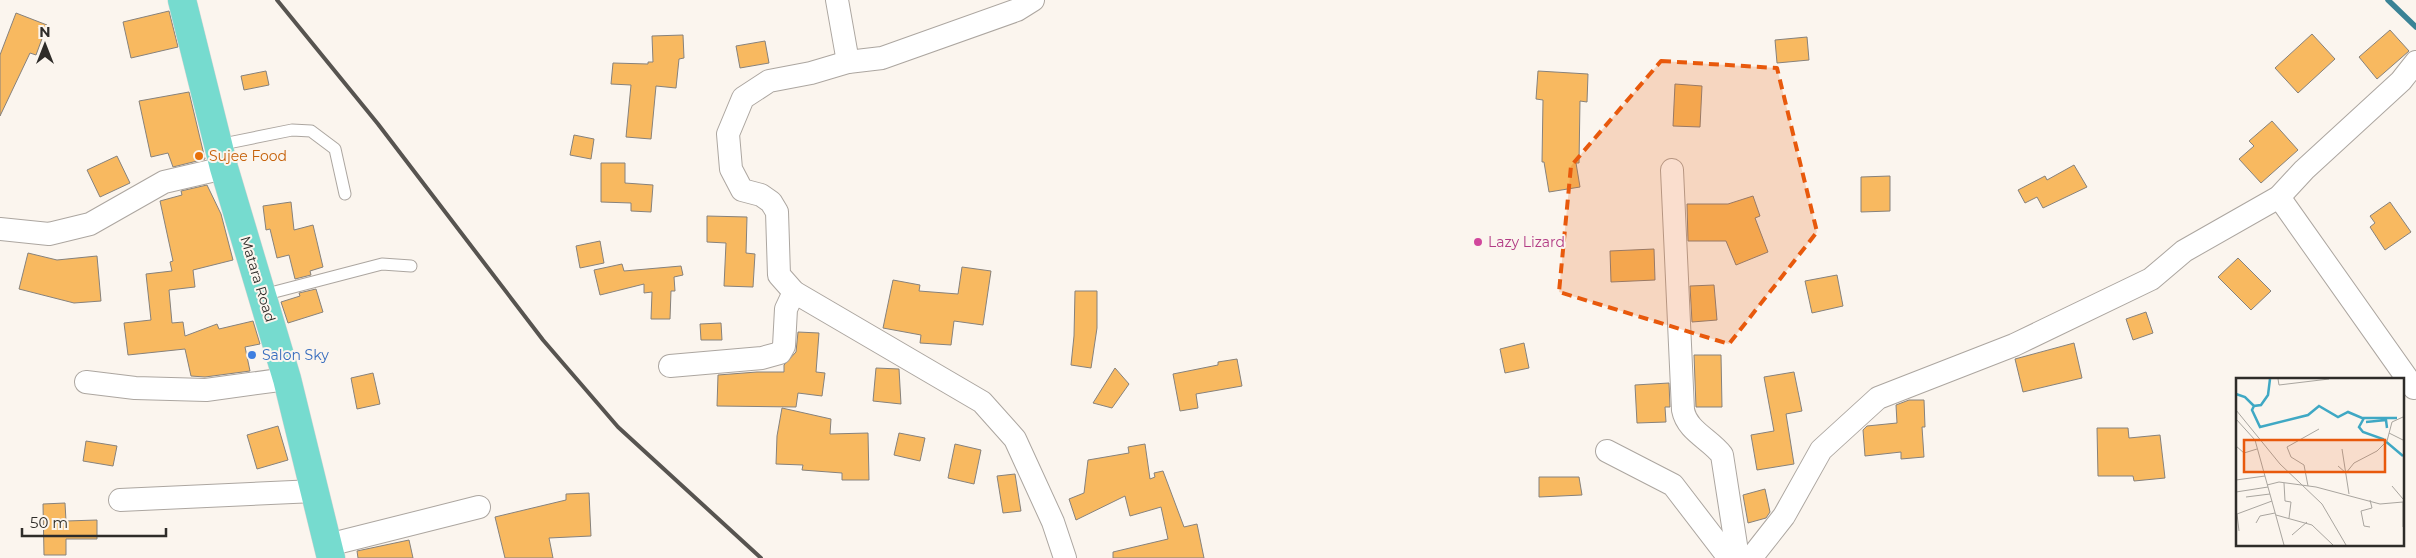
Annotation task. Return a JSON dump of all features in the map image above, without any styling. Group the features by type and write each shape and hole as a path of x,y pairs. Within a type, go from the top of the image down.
{"highway":[{"name":"Matara Road","path":"182,0 221,157 287,379 329,551"}],"street":[{"path":"836,0 848,62"},
{"path":"1033,0 1018,10 882,58 848,62 811,73 769,81 744,98 728,134 731,169 742,190 761,195 772,202 777,212 779,275 794,292 982,402 1015,439 1053,522 1065,558"},
{"path":"1751,558 1784,516 1821,450 1878,398 2014,345 2151,279 2184,252 2279,197 2304,170 2401,81 2416,62"},
{"path":"0,229 49,234 90,224 164,182 221,157"},
{"path":"1672,170 1683,410 1685,420 1713,444 1722,455 1738,558"},
{"path":"2279,197 2414,388"},
{"path":"670,366 762,358 780,353 784,346 786,309 794,292"},
{"path":"86,382 135,388 206,390 287,379"},
{"path":"1606,451 1673,485 1729,558"},
{"path":"120,500 315,492"},
{"path":"329,551 479,507"}],"lane":[{"path":"221,157 292,130 311,131 335,149 345,194"},
{"path":"263,295 382,264 410,266"}],"highlighted area":[{"path":"1661,61 1777,68 1817,232 1729,344 1559,292 1571,166"}],"building":[{"path":"169,11 178,47 131,58 123,22"},
{"path":"16,13 47,25 36,55 30,53 0,116 0,55"},
{"path":"2390,30 2409,51 2377,79 2359,57"},
{"path":"2312,34 2335,59 2298,93 2275,68"},
{"path":"683,35 684,58 679,59 676,88 656,86 651,139 626,137 631,85 611,84 613,63 648,64 648,62 653,62 652,36"},
{"path":"1807,37 1809,60 1777,63 1775,40"},
{"path":"765,41 769,63 740,68 736,46"},
{"path":"266,71 269,85 244,90 241,76"},
{"path":"1538,71 1588,74 1587,102 1580,101 1579,163 1576,163 1580,187 1549,192 1544,162 1542,162 1543,100 1536,99"},
{"path":"1675,84 1702,86 1700,127 1673,126"},
{"path":"189,92 205,159 173,167 168,153 151,157 139,101"},
{"path":"2272,121 2298,150 2261,183 2239,159 2254,146 2249,141"},
{"path":"574,135 594,139 591,159 570,155"},
{"path":"117,156 130,183 100,197 87,170"},
{"path":"601,163 625,163 625,183 653,185 651,212 631,211 631,203 601,202"},
{"path":"2074,165 2087,187 2043,208 2037,197 2025,203 2018,190 2045,176 2047,180"},
{"path":"1890,176 1890,211 1861,212 1861,177"},
{"path":"207,185 221,214 233,260 193,270 195,287 169,290 172,323 183,322 185,336 217,324 219,329 253,321 260,344 245,347 250,371 205,377 191,376 185,349 128,355 124,323 151,320 146,274 172,271 170,262 173,261 160,201 182,195 181,191"},
{"path":"1753,196 1760,216 1755,218 1768,252 1736,265 1726,241 1688,241 1687,204 1728,204"},
{"path":"291,202 294,230 313,225 323,267 310,271 311,275 295,279 289,255 277,258 270,229 266,230 263,206"},
{"path":"2390,202 2411,232 2385,250 2370,227 2375,223 2370,216"},
{"path":"707,216 747,217 746,253 755,254 753,287 724,286 726,243 707,242"},
{"path":"600,241 604,263 580,268 576,246"},
{"path":"1654,249 1655,280 1611,282 1610,251"},
{"path":"28,253 57,260 97,256 101,301 74,303 19,289"},
{"path":"2238,258 2271,291 2251,310 2218,277"},
{"path":"622,264 624,271 681,266 683,275 674,277 675,291 671,291 670,319 651,319 652,292 644,293 644,284 600,295 594,270"},
{"path":"962,267 991,271 983,325 954,321 951,345 920,343 921,335 883,328 893,280 920,285 919,291 958,294"},
{"path":"1837,275 1843,306 1812,313 1805,281"},
{"path":"1714,285 1717,320 1692,322 1690,286"},
{"path":"316,289 323,312 288,323 281,302 300,296 299,293"},
{"path":"1075,291 1097,291 1097,328 1091,368 1071,365"},
{"path":"2146,312 2153,333 2133,340 2126,319"},
{"path":"721,323 722,340 701,340 700,324"},
{"path":"798,332 819,333 816,372 825,373 822,396 798,393 796,407 717,406 718,375 784,372 784,365 796,352"},
{"path":"1524,343 1529,368 1505,373 1500,349"},
{"path":"2074,343 2082,378 2023,392 2015,359"},
{"path":"1694,355 1721,355 1722,407 1696,407"},
{"path":"1237,359 1242,386 1196,394 1198,408 1180,411 1173,374 1218,365 1218,362"},
{"path":"876,368 899,369 901,404 873,401"},
{"path":"1115,368 1129,384 1112,408 1093,403"},
{"path":"1794,372 1802,411 1786,414 1794,464 1757,470 1751,435 1774,431 1764,377"},
{"path":"373,373 380,404 357,409 351,378"},
{"path":"1669,383 1670,407 1665,407 1666,422 1637,423 1635,385"},
{"path":"1909,400 1924,400 1925,427 1922,427 1924,457 1901,459 1901,452 1865,456 1863,430 1867,426 1897,423 1896,405"},
{"path":"782,408 831,419 830,434 868,433 869,480 842,480 842,473 802,470 803,465 776,464 777,436"},
{"path":"278,426 288,460 257,469 247,435"},
{"path":"2097,428 2128,428 2129,438 2160,435 2165,478 2134,481 2133,476 2098,476"},
{"path":"899,433 925,438 920,461 894,455"},
{"path":"86,441 117,446 113,466 83,461"},
{"path":"955,444 981,450 974,484 948,478"},
{"path":"1145,444 1150,479 1155,477 1154,473 1163,471 1184,527 1197,524 1204,558 1113,558 1113,552 1168,539 1161,507 1130,516 1125,496 1076,520 1069,499 1084,493 1088,460 1129,453 1128,447"},
{"path":"1015,474 1021,511 1003,513 997,476"},
{"path":"1539,477 1579,477 1582,495 1539,497"},
{"path":"1765,489 1770,512 1766,518 1748,523 1743,495"},
{"path":"589,493 591,536 549,538 553,558 505,558 495,517 566,500 566,494"},
{"path":"65,503 66,521 97,520 97,539 66,539 66,555 44,555 43,504"},
{"path":"409,540 413,558 358,558 357,551"}],"waterway":[{"path":"2388,0 2416,27"}],"railway":[{"path":"277,0 378,124 543,340 618,427 761,558"}],"place":[{"name":"Sujee Food","path":"199,156"},
{"name":"Lazy Lizard","path":"1478,242"},
{"name":"Salon Sky","path":"252,355"}]}
